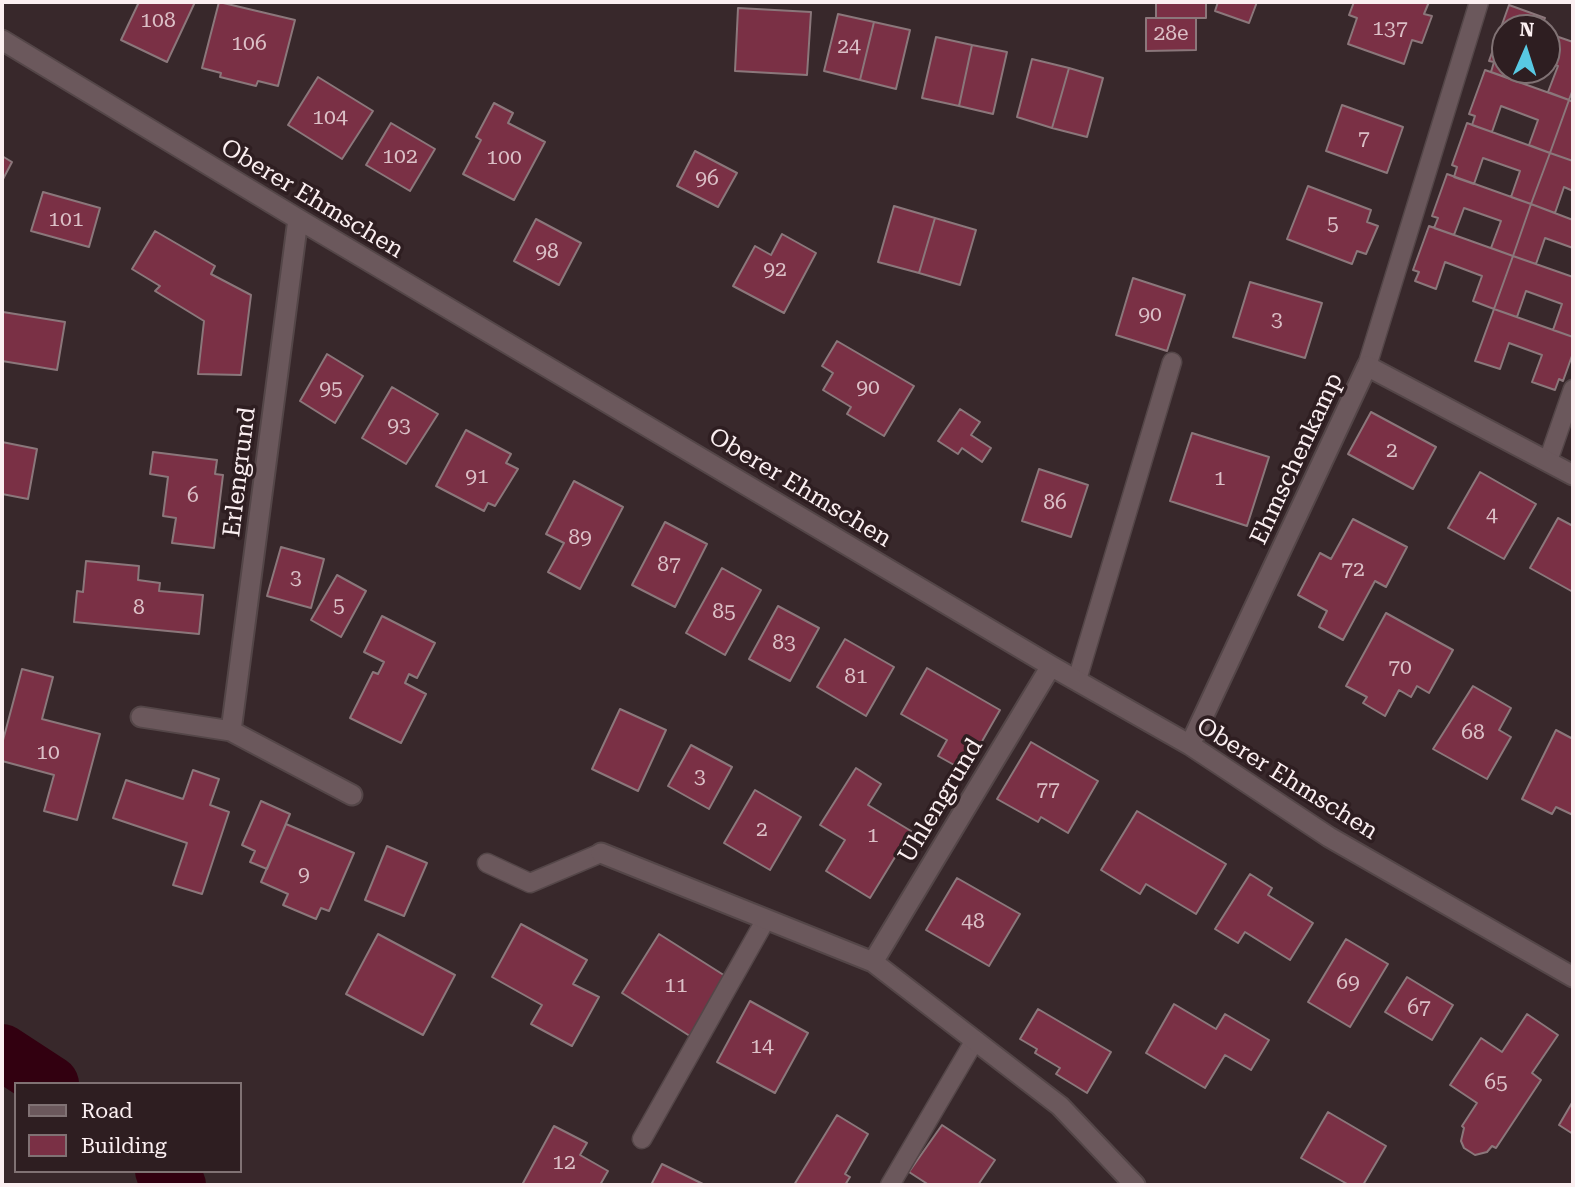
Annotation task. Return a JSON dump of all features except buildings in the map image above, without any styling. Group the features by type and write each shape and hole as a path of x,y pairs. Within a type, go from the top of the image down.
{"street":[{"name":"Oberer Ehmschen","path":"2,40 1051,666 1191,745 1329,836 1573,977"},
{"name":"Erlengrund","path":"231,731 298,219"},
{"name":"Ehmschenkamp","path":"1191,745 1367,366 1573,475"},
{"name":"Uhlengrund","path":"873,962 1051,666"},
{"path":"141,717 231,731 352,794"},
{"path":"601,853 873,962 1060,1106 1126,1182"}],"lane":[{"path":"1367,366 1479,2"},
{"path":"1077,680 1172,362"},
{"path":"1548,461 1573,389"},
{"path":"487,863 530,883 601,853"},
{"path":"642,1139 766,919"},
{"path":"890,1185 975,1040"}],"waterway":[{"path":"2,1052 48,1082"},
{"path":"165,1173 178,1185"}]}
